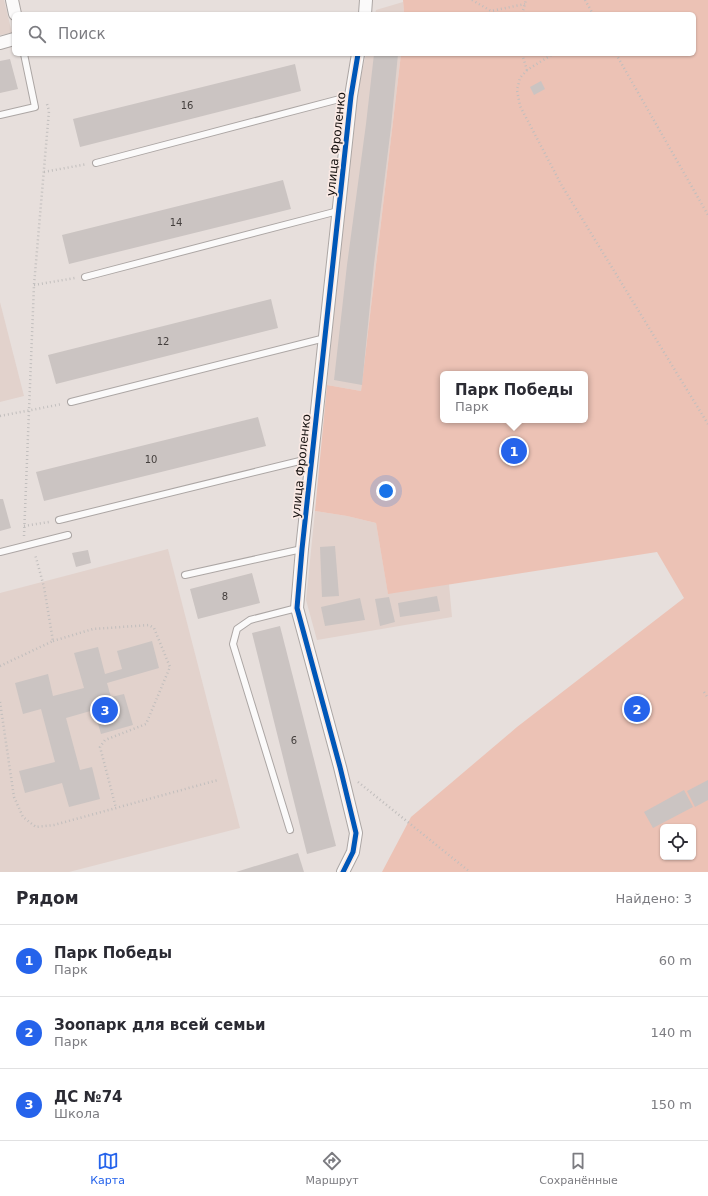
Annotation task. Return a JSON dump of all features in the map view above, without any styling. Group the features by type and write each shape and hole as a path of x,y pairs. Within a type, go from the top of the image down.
{"street":[{"path":"12,0 15,12"},
{"path":"365,12 366,0"},
{"path":"0,43 12,40"},
{"name":"улица Фроленко","path":"343,872 353,852 356,833 340,768 296,608 338,211 351,96 358,56"}],"lane":[{"path":"0,115 35,107 24,56"},
{"path":"96,163 351,96"},
{"path":"85,277 338,211"},
{"path":"71,402 325,338"},
{"path":"59,520 312,458"},
{"path":"0,552 68,534"},
{"path":"185,575 302,549"},
{"path":"290,830 233,644 237,629 250,620 296,608"}],"path":[{"path":"472,0 491,11 525,4"},
{"path":"523,12 526,0"},
{"path":"586,0 593,12"},
{"path":"523,56 527,70"},
{"path":"550,56 527,70 520,78 518,90 520,106 562,186 708,424"},
{"path":"617,56 708,215"},
{"path":"23,546 34,285 49,111"},
{"path":"44,172 96,163"},
{"path":"34,285 85,277"},
{"path":"0,416 71,402"},
{"path":"24,526 59,520"},
{"path":"33,544 44,587 53,641"},
{"path":"0,666 53,641 93,629 149,625 154,628 170,667 146,724 105,740 100,747 116,808"},
{"path":"704,692 708,698"},
{"path":"0,702 14,797 23,817 36,827 54,825 218,780"},
{"path":"340,768 470,872"}],"shaded area":[{"path":"0,0 4,0 12,33 0,35"},
{"path":"403,0 708,0 708,872 382,872 411,817 517,727 684,598 657,552 388,594 376,523 347,516 315,511 327,385 361,391 401,56 696,56 696,12 404,12"},
{"path":"403,2 404,12 376,12 376,10"},
{"path":"366,56 401,56 361,391 327,385 355,103"},
{"path":"0,302 24,396 0,402"},
{"path":"315,511 347,516 376,523 388,593 449,584 452,617 317,640 306,600"},
{"path":"168,549 240,828 69,872 0,872 0,593"}],"building":[{"path":"374,56 398,56 362,385 334,380 347,265"},
{"path":"10,59 18,89 0,93 0,61"},
{"path":"295,64 301,91 80,147 73,119"},
{"path":"541,81 545,89 534,95 530,87"},
{"path":"283,180 291,209 69,264 62,235"},
{"path":"271,299 278,328 56,384 48,355"},
{"path":"258,417 266,446 44,501 36,472"},
{"path":"0,499 3,499 11,528 0,531"},
{"path":"335,546 339,596 322,597 320,547"},
{"path":"88,550 91,563 76,567 72,553"},
{"path":"252,573 260,603 198,619 190,589"},
{"path":"437,596 440,611 400,617 398,603"},
{"path":"389,597 395,622 380,626 375,599"},
{"path":"360,598 365,620 325,626 321,607"},
{"path":"280,626 336,846 307,854 252,633"},
{"path":"152,641 159,668 107,683 111,697 124,694 133,725 101,734 94,710 66,718 80,770 92,767 100,799 69,807 62,783 25,793 19,771 55,762 41,709 23,714 15,683 48,674 53,696 84,688 74,653 98,647 105,674 122,669 117,651"},
{"path":"708,780 708,800 695,807 687,791"},
{"path":"684,790 693,807 653,828 644,812"},
{"path":"298,853 304,872 236,872"}],"cycle path":[{"path":"343,872 353,852 356,833 340,767 297,608 302,549 351,96 358,56"}],"place":[{"name":"Парк Победы","path":"514,451"},
{"name":"Зоопарк для всей семьи","path":"637,709"},
{"name":"ДС №74","path":"105,710"}]}
